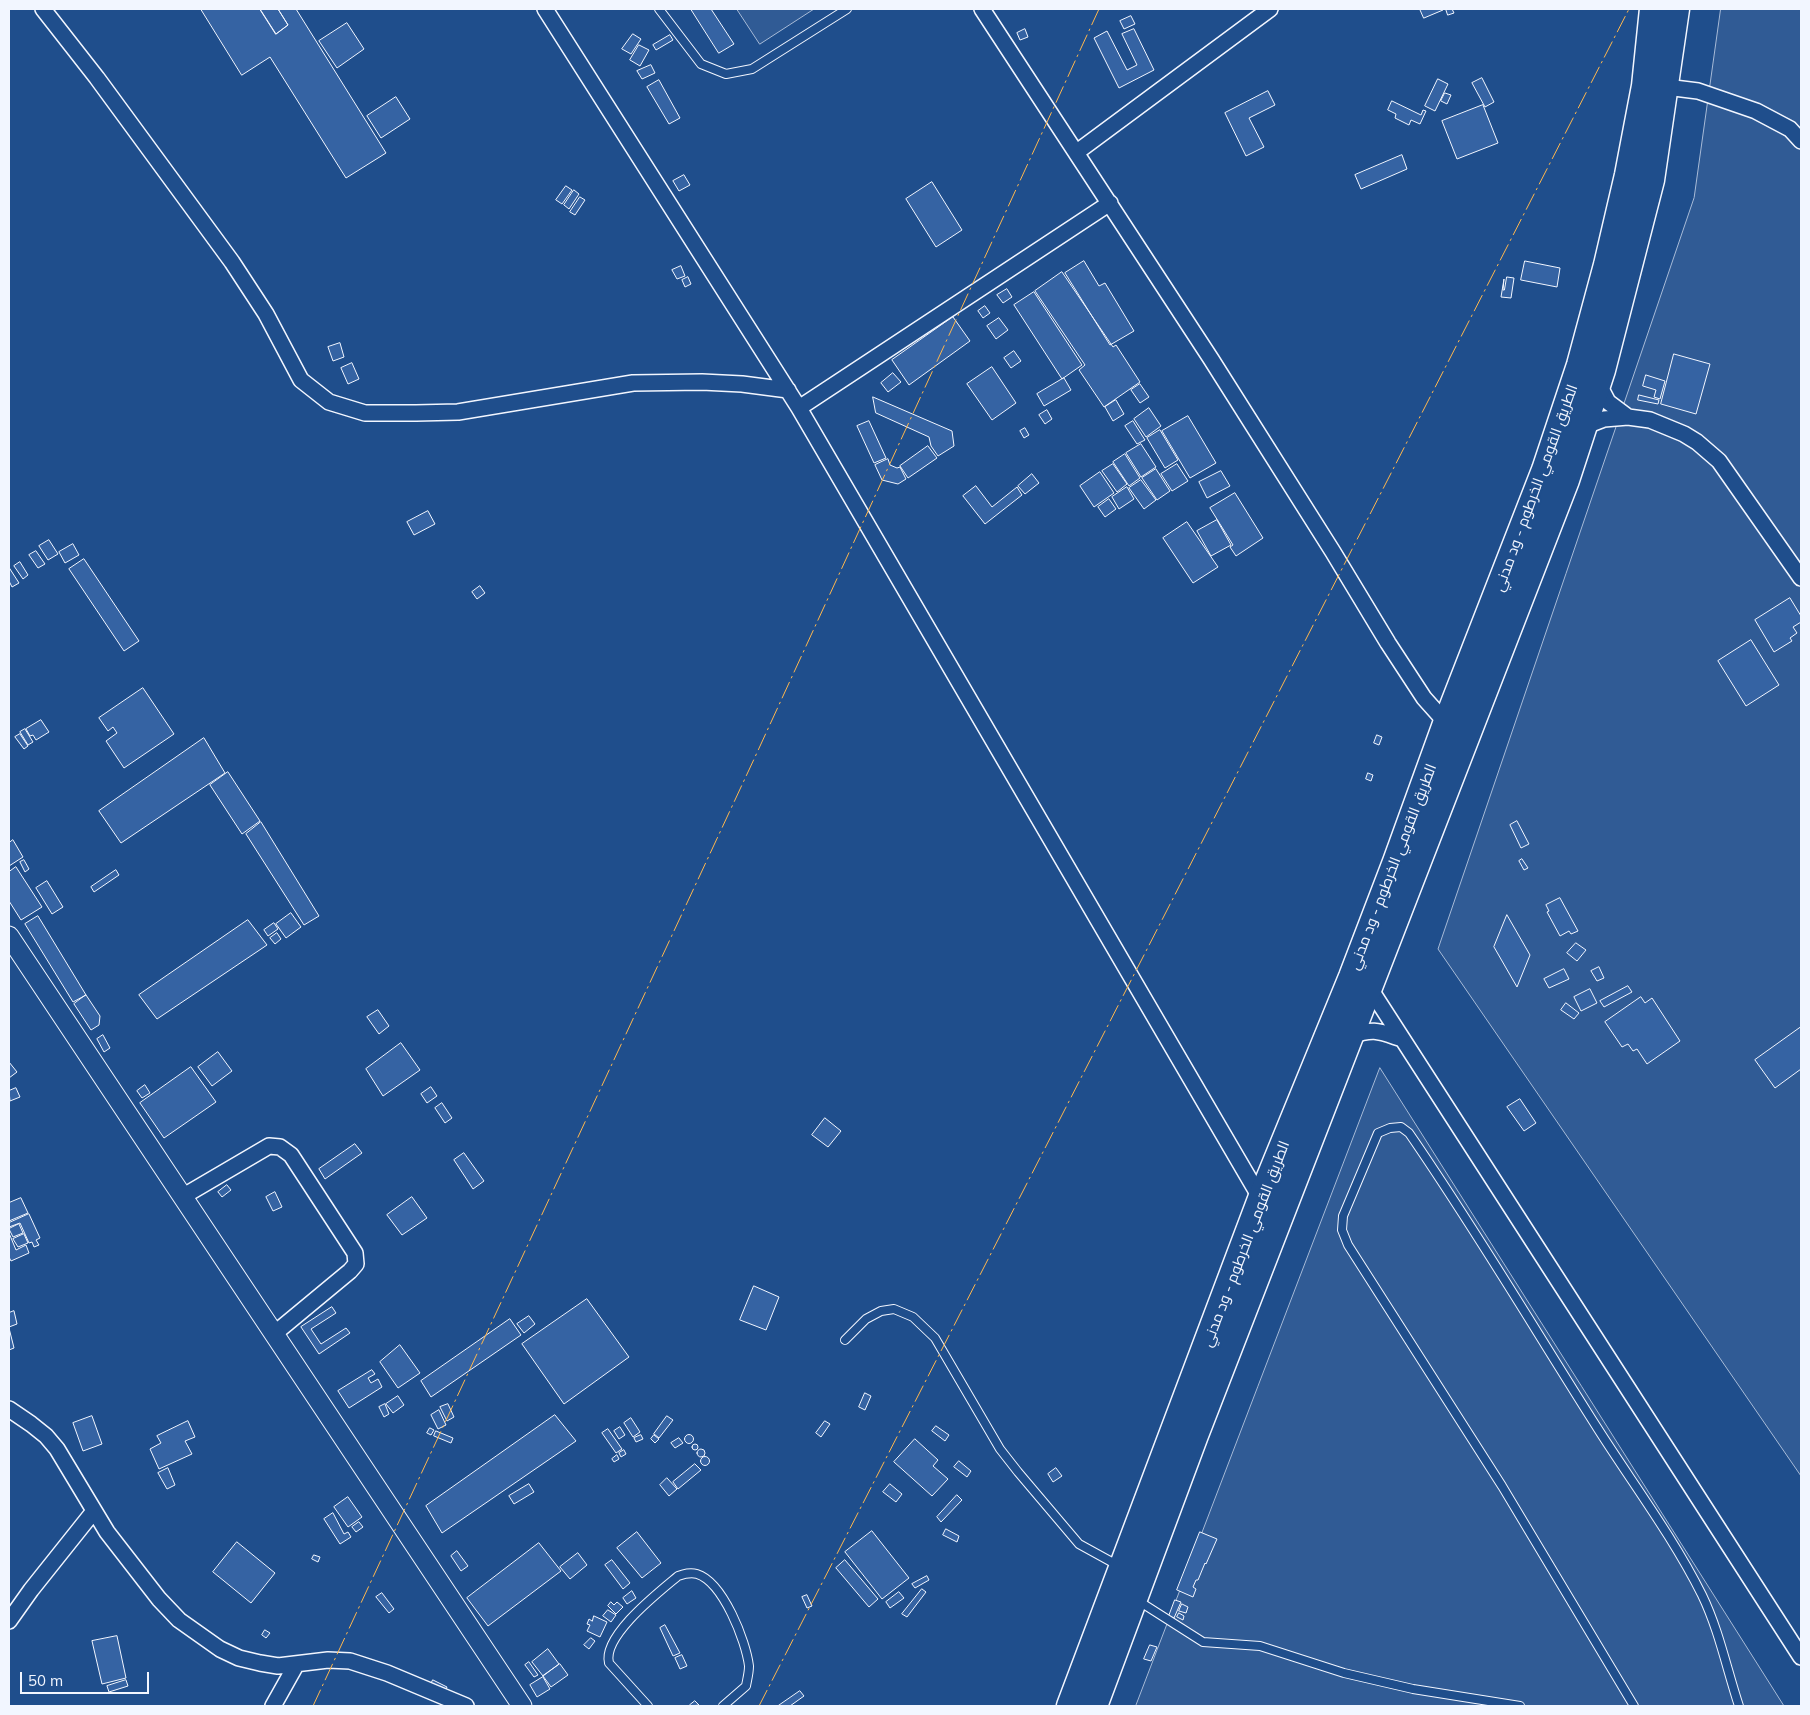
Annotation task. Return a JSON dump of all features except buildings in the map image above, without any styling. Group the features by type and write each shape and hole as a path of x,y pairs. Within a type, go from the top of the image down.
{"highway":[{"name":"الطريق القومي الخرطوم - ود مدني","path":"1094,1706 1195,1435 1369,988 1580,366 1628,176 1645,86 1653,9"},
{"name":"الطريق القومي الخرطوم - ود مدني","path":"1070,1706 1261,1199 1355,968 1456,731 1556,506 1598,383 1651,180 1676,9"}],"street":[{"path":"43,9 97,78 232,262 266,314 301,380 329,402 365,413 458,412 633,383 702,382 742,384 788,390"},
{"path":"545,9 799,408 1261,1199"},
{"path":"982,9 1110,203 1312,518 1388,643 1424,698 1456,731"},
{"path":"1077,152 1270,9"},
{"path":"1666,87 1698,90 1756,111 1790,129 1801,141"},
{"path":"799,408 1110,203"},
{"path":"1598,383 1608,402 1628,417"},
{"path":"1583,427 1604,419 1628,417 1650,420 1698,442 1719,461 1801,578"},
{"path":"9,936 515,1701"},
{"path":"1369,988 1801,1657"},
{"path":"1350,1036 1367,1030 1402,1039"},
{"path":"182,1197 269,1146 280,1146 296,1163 355,1253 356,1264 274,1334"},
{"path":"9,1409 46,1436 57,1449 107,1532 159,1599 179,1620 220,1649 239,1658 278,1666 328,1660 350,1661 386,1673 466,1706"},
{"path":"9,1621 30,1590 94,1511"},
{"path":"273,1706 296,1665"}],"lane":[{"path":"659,9 700,64 726,74 752,69 847,9"},
{"path":"1634,1706 1502,1486 1348,1245 1342,1230 1343,1216 1378,1133 1390,1128 1401,1127 1409,1133 1452,1196 1672,1544 1702,1596 1718,1639 1738,1706"},
{"path":"846,1340 866,1319 881,1311 894,1309 913,1317 935,1338 1008,1461 1069,1535 1079,1544 1123,1568"},
{"path":"648,1706 610,1663 608,1656 610,1649 630,1619 678,1576 696,1573 704,1577 720,1595 733,1617 744,1644 749,1668 746,1686 723,1706"},
{"path":"1135,1599 1203,1642 1260,1646 1344,1673 1413,1689 1520,1706"}],"shaded area":[{"path":"737,9 814,9 760,44"},
{"path":"1721,9 1801,9 1801,1476 1438,949 1694,198"},
{"path":"1380,1068 1784,1706 1136,1706"}],"power":[{"path":"313,1706 755,757 1099,9"},
{"path":"759,1706 1629,9"}]}
